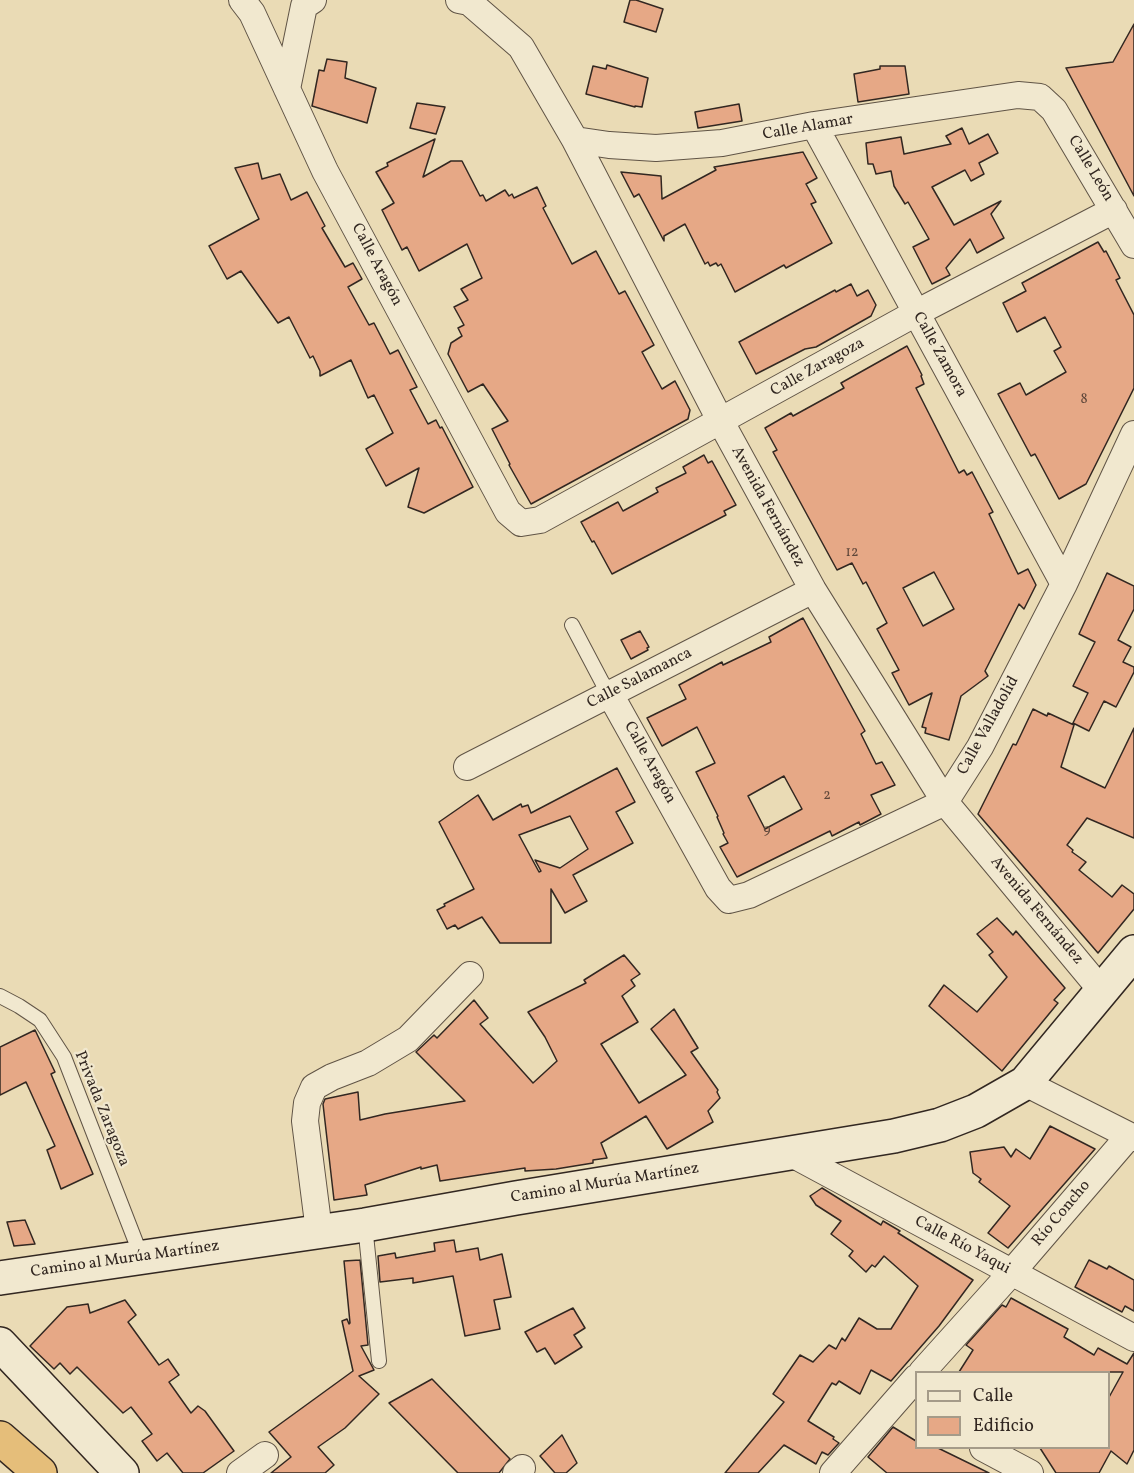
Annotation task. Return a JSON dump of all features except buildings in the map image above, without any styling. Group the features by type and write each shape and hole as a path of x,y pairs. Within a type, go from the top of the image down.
{"highway":[{"path":"0,1438 39,1473"}],"street":[{"name":"Calle Aragón","path":"242,0 252,14 325,171 508,512 521,523"},
{"path":"287,89 304,6 314,0"},
{"name":"Avenida Fernández","path":"464,1 521,47 575,140 721,422 813,590 945,802 1102,991"},
{"name":"Calle Alamar","path":"575,140 656,148 722,143 814,126 1018,95 1040,97"},
{"name":"Calle León","path":"1040,97 1054,110 1134,245"},
{"name":"Calle Zamora","path":"814,126 1064,584"},
{"name":"Calle Zaragoza","path":"521,523 540,520 916,313 1114,210"},
{"name":"Calle Valladolid","path":"945,802 980,747 1064,584 1134,434"},
{"name":"Calle Salamanca","path":"467,767 813,590"},
{"name":"Calle Aragón","path":"610,694 718,888 729,900 749,896 945,802"},
{"name":"Camino al Murúa Martínez","path":"2,1279 365,1225 894,1136 940,1125 976,1111 1025,1083 1134,952"},
{"path":"318,1231 305,1120 307,1102 314,1088 332,1077 368,1063 408,1039 470,975"},
{"path":"1025,1083 1131,1137"},
{"name":"Río Concho","path":"923,1371 1131,1137"},
{"name":"Calle Río Yaqui","path":"790,1153 1134,1338"},
{"path":"0,1344 122,1473"},
{"path":"0,1379 106,1473"},
{"path":"833,1473 906,1406 915,1381"},
{"path":"985,1449 1029,1473"},
{"path":"240,1473 265,1455"}],"lane":[{"name":"Calle Aragón","path":"572,624 610,694"},
{"name":"Privada Zaragoza","path":"0,996 40,1020 64,1057 142,1258"},
{"path":"365,1225 379,1361"}]}
